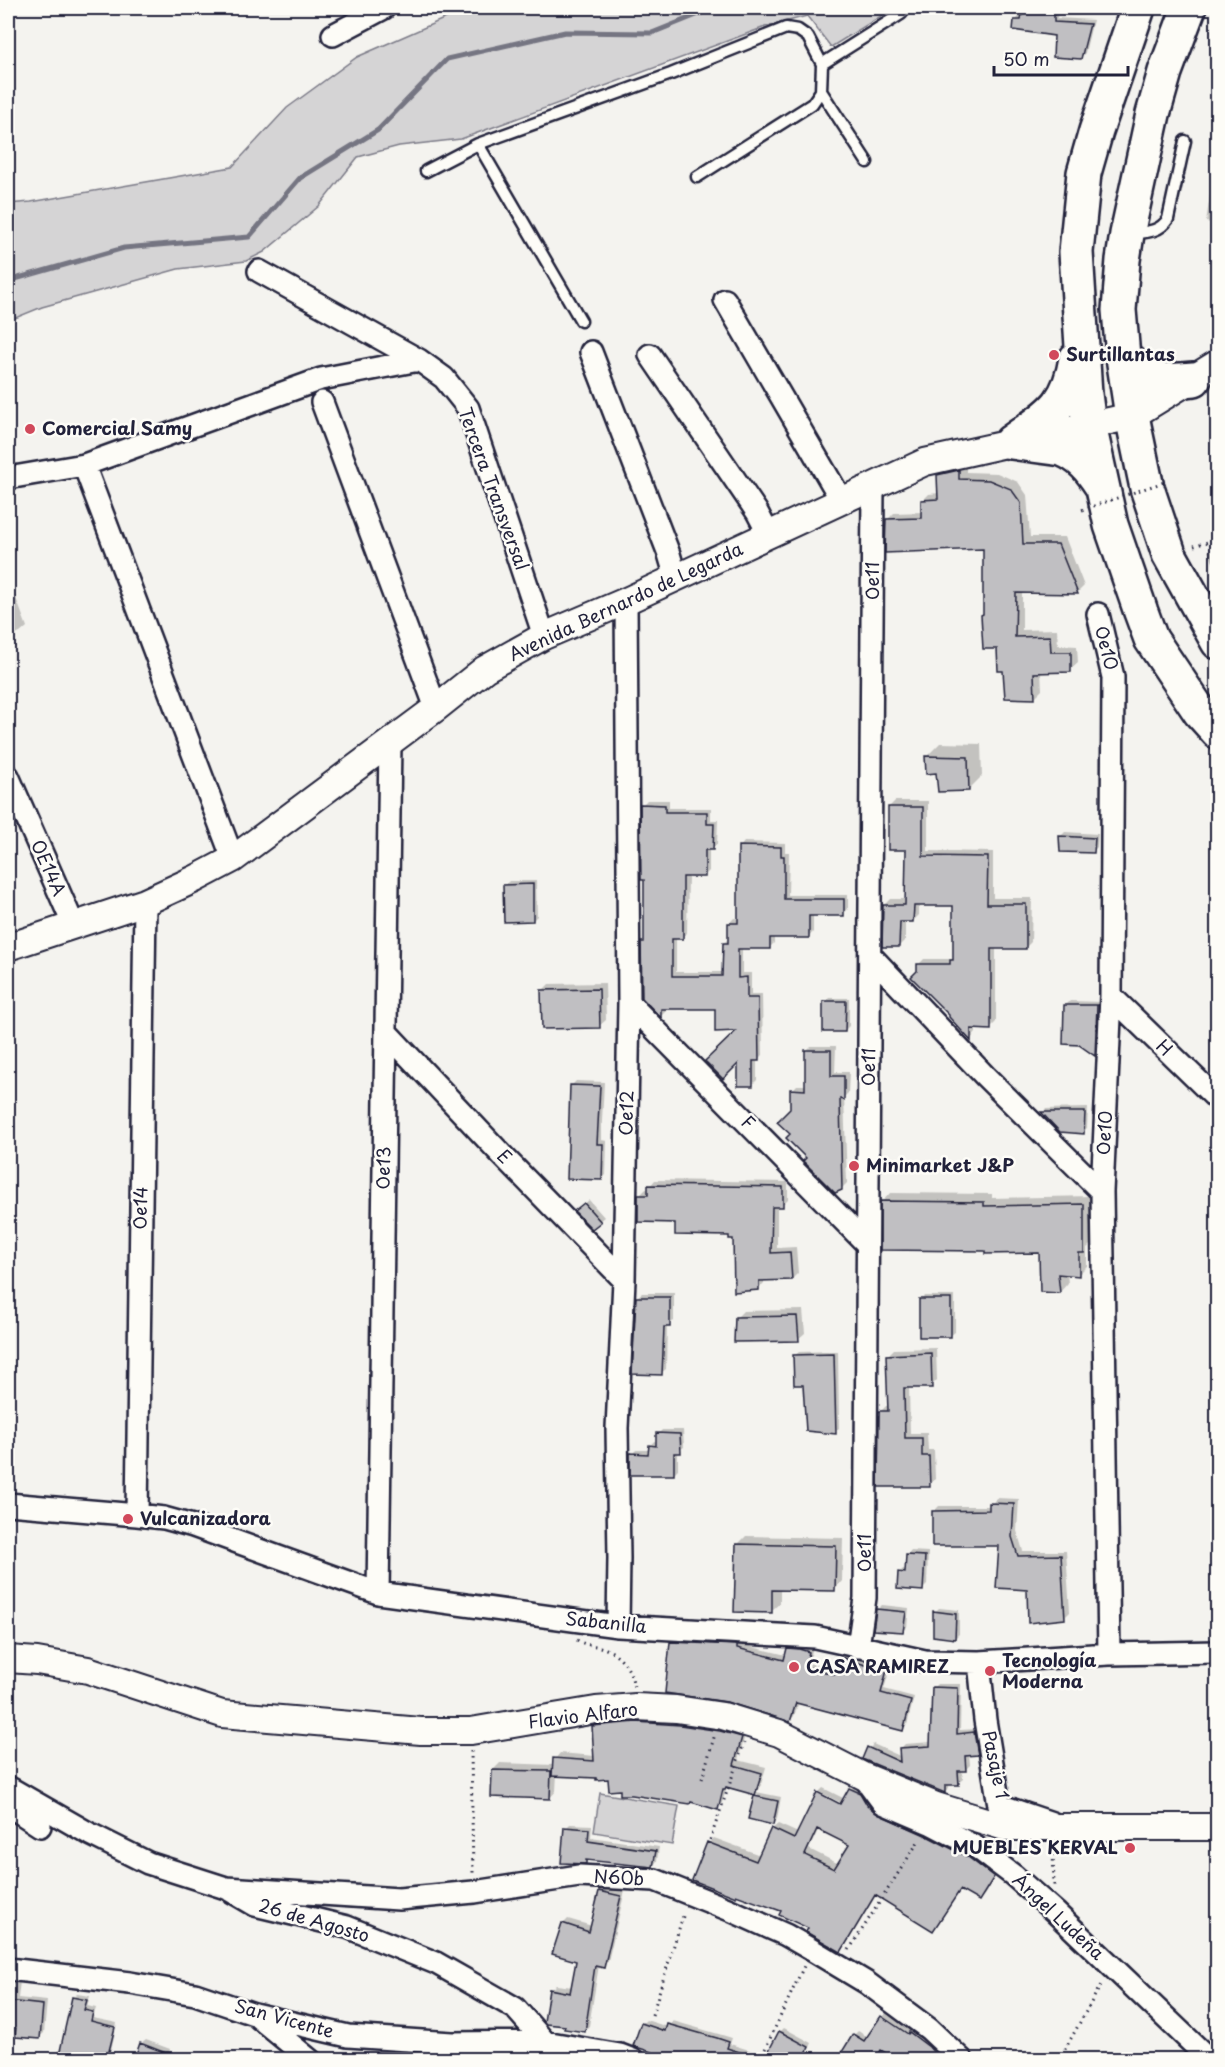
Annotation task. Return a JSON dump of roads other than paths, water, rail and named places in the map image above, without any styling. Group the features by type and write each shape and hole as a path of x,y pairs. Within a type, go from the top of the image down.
{"main road":[{"path":"1092,499 1076,252 1084,173 1138,8"},
{"path":"1189,8 1156,103 1127,234 1119,310 1122,357 1147,488 1169,554 1218,642"},
{"path":"1011,442 1051,412 1061,401 1074,371 1080,331"},
{"path":"1122,357 1145,375 1156,380 1170,382 1206,371"},
{"path":"1011,442 1062,449 1070,452 1090,468 1092,499 1113,534 1151,639 1200,712 1218,732"}],"street":[{"path":"333,35 384,8"},
{"name":"Tercera Transversal","path":"259,272 419,360 444,378 468,408 544,636"},
{"path":"725,300 842,501"},
{"path":"591,351 669,554 676,578"},
{"path":"650,355 757,512 770,535"},
{"path":"8,478 84,465 321,379 419,360"},
{"name":"Avenida Bernardo de Legarda","path":"8,946 145,902 233,859 485,669 544,636 626,601 925,462 1132,416 1206,371"},
{"path":"322,402 436,708"},
{"path":"84,465 233,859"},
{"name":"Oe11","path":"858,1647 865,1598 873,488"},
{"name":"Oe12","path":"618,1626 617,1428 624,1280 629,1003 626,601"},
{"name":"Oe10","path":"1098,614 1113,677 1111,996 1102,1192 1109,1654"},
{"name":"Oe13","path":"378,1593 390,742"},
{"name":"OE14A","path":"8,776 74,926"},
{"name":"Oe14","path":"137,1515 145,902"},
{"path":"871,956 985,1076 1102,1192"},
{"name":"H","path":"1111,996 1218,1100"},
{"name":"F","path":"629,1003 866,1243"},
{"name":"E","path":"386,1032 624,1280"},
{"name":"Sabanilla","path":"8,1504 164,1518 193,1526 378,1593 618,1626 815,1637 925,1661 980,1662 1109,1654 1218,1652"},
{"name":"Flavio Alfaro","path":"8,1659 37,1661 88,1670 222,1713 421,1731 471,1731 596,1710 636,1707 676,1709 720,1715 779,1733 863,1776 936,1806 1005,1827 1053,1838 1218,1827"},
{"name":"Pasaje 1","path":"980,1662 999,1805 1053,1838"},
{"name":"Ángel Ludeña","path":"863,1776 883,1803 930,1823 976,1847 1013,1875 1210,2060"},
{"name":"26 de Agosto","path":"8,1786 90,1834 148,1863 226,1888 255,1905 347,1927 436,1963 515,2008 545,2042"},
{"path":"8,1805 40,1826"},
{"name":"N60b","path":"226,1888 399,1899 474,1892 579,1876 655,1880 730,1910 786,1935 812,1950 867,1983 929,2029 962,2060"},
{"name":"San Vicente","path":"8,1969 173,1989 254,2014 348,2036 452,2043 545,2042 620,2055 633,2060"},
{"path":"254,2014 309,2060"}],"lane":[{"path":"822,64 901,14 906,8"},
{"path":"426,171 478,144 671,74 786,28 798,30 808,37 822,64 821,92 812,104 697,177"},
{"path":"821,92 867,162"},
{"path":"1127,234 1163,227 1172,207 1185,141"},
{"path":"478,144 581,321"}],"waterway":[{"path":"8,281 124,248 249,237 300,178 378,130 447,59 565,32 652,33 714,8"}],"place":[{"name":"Surtillantas","path":"1054,355"},
{"name":"Comercial Samy","path":"30,429"},
{"name":"Minimarket J&P","path":"854,1166"},
{"name":"Vulcanizadora","path":"128,1519"},
{"name":"CASA RAMIREZ","path":"794,1667"},
{"name":"Tecnología Moderna","path":"990,1671"},
{"name":"MUEBLES KERVAL","path":"1130,1848"}]}
